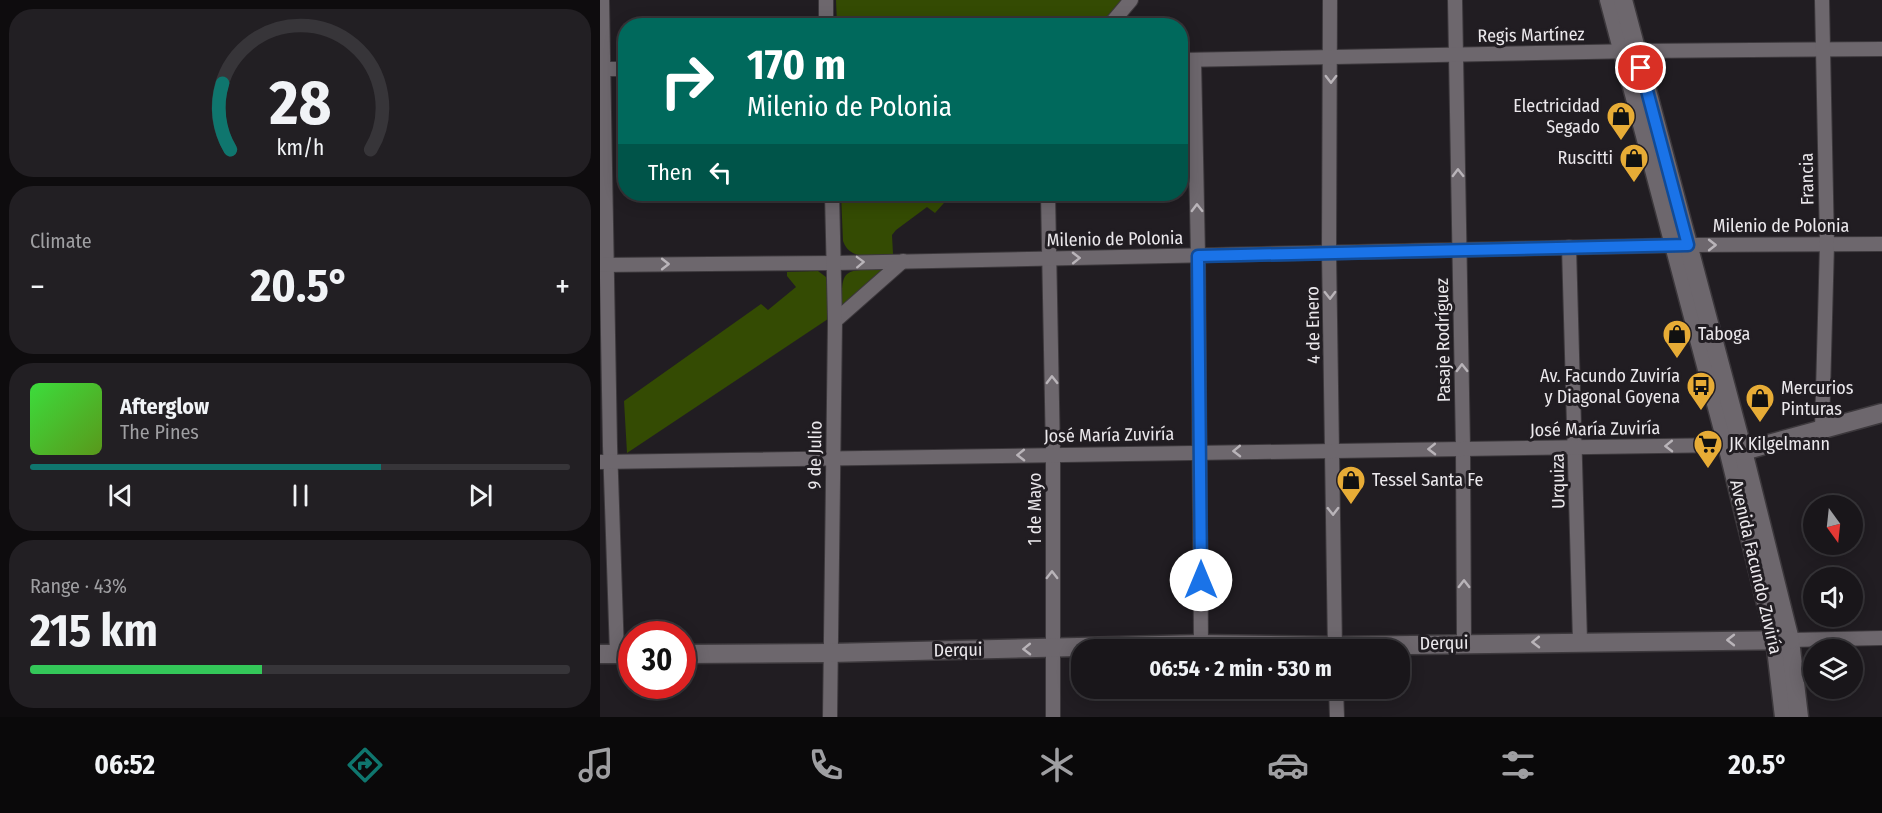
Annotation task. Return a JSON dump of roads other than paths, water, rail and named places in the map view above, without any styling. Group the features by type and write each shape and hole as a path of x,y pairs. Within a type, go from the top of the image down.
{"street":[{"path":"602,0 605,462 616,654"},
{"path":"826,0 826,18"},
{"path":"1116,18 1131,0"},
{"name":"4 de Enero","path":"1330,0 1329,253 1335,639"},
{"name":"Pasaje Rodríguez","path":"1455,0 1464,642"},
{"name":"Avenida Facundo Zuviría","path":"1609,0 1630,51"},
{"name":"Avenida Facundo Zuviría","path":"1623,0 1630,51 1735,448 1783,640 1799,717"},
{"name":"Francia","path":"1822,0 1827,244 1822,429"},
{"name":"Regis Martínez","path":"1188,60 1630,51 1882,49"},
{"path":"602,69 618,69"},
{"path":"1188,78 1198,256 1201,639"},
{"name":"9 de Julio","path":"830,717 832,459 836,321 832,201"},
{"name":"1 de Mayo","path":"1048,201 1053,454 1053,717"},
{"name":"Milenio de Polonia","path":"603,264 835,263 1569,247 1882,244"},
{"name":"Urquiza","path":"1569,247 1580,641"},
{"path":"836,321 903,261"},
{"path":"1735,448 1882,413"},
{"name":"José María Zuviría","path":"605,462 1463,448 1735,448"},
{"name":"Derqui","path":"1410,645 1882,638"},
{"name":"Avenida Facundo Zuviría","path":"1783,640 1784,717"},
{"name":"Derqui","path":"696,654 1071,647"},
{"path":"1336,699 1337,717"}],"place":[{"name":"Electricidad Segado","path":"1621,142"},
{"name":"Ruscitti","path":"1634,184"},
{"name":"Taboga","path":"1677,360"},
{"name":"Av. Facundo Zuviría y Diagonal Goyena","path":"1701,412"},
{"name":"Mercurios Pinturas","path":"1760,424"},
{"name":"JK Kilgelmann","path":"1708,470"},
{"name":"Tessel Santa Fe","path":"1351,506"}]}
